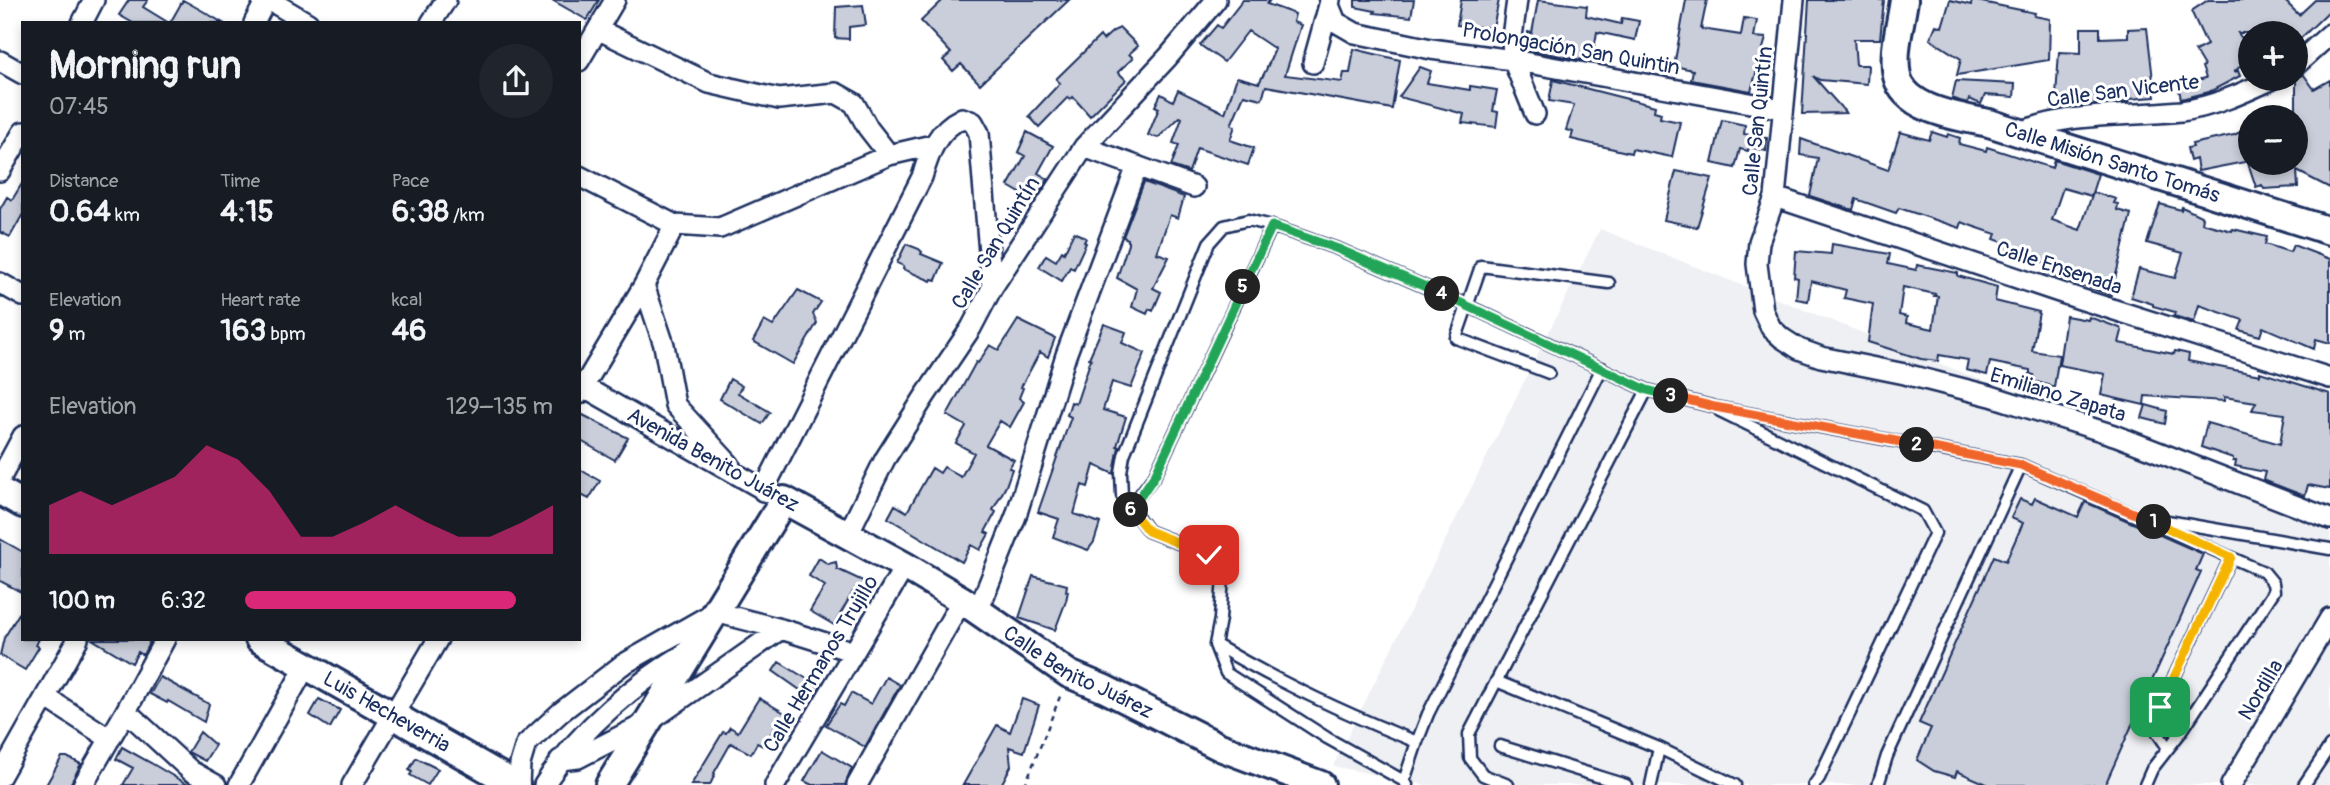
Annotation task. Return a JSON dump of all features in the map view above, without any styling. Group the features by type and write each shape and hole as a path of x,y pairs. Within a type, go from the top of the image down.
{"street":[{"path":"83,21 94,0"},
{"path":"255,21 268,0 305,21"},
{"path":"432,21 446,0"},
{"path":"581,58 615,0"},
{"name":"Calle San Quintín","path":"848,534 885,459 1084,147 1168,57 1216,0"},
{"path":"1517,0 1512,37 1513,60 1535,114"},
{"name":"Calle San Quintín","path":"1771,328 1763,311 1757,264 1759,242 1776,197 1794,0"},
{"name":"Calle Misión Santo Tomás","path":"1904,0 1896,58 1897,75 1907,94 1936,111 1989,123 2330,231"},
{"path":"1313,63 1329,2"},
{"name":"Prolongación San Quintin","path":"1329,2 1336,22 1355,33 1431,49 1513,60 1783,109"},
{"path":"599,30 709,83 779,99 836,93 855,103 868,128 889,155"},
{"path":"2308,54 2330,34"},
{"path":"0,61 21,73"},
{"name":"Calle San Vicente","path":"2017,133 2041,124 2076,117 2185,111 2247,91"},
{"path":"609,785 715,612 922,177 932,145 948,124 962,118 973,122 979,133 992,288"},
{"path":"0,171 21,135"},
{"path":"581,177 674,225 720,228 889,155 932,145"},
{"path":"1084,147 1194,187"},
{"path":"857,785 970,605 1016,516 1066,355 1137,166"},
{"name":"Calle Ensenada","path":"1776,197 2080,299 2330,378"},
{"path":"581,388 643,285 674,225"},
{"path":"0,283 21,295"},
{"path":"643,285 664,345 675,405 743,480"},
{"name":"Emiliano Zapata","path":"1771,328 1799,349 1821,357 1905,374 1991,396 2117,436 2330,519"},
{"name":"Avenida Benito Juárez","path":"581,388 743,480 848,534"},
{"path":"0,480 5,457 21,438"},
{"path":"0,491 21,503"},
{"name":"Calle Benito Juárez","path":"848,534 970,605 1069,674 1220,747 1321,785"},
{"name":"Calle Hermanos Trujillo","path":"775,785 905,566"},
{"path":"517,785 526,744 561,712 621,665 715,612 855,652"},
{"name":"Nordilla","path":"2231,785 2330,618"},
{"path":"560,760 578,758 650,720 781,629"},
{"path":"0,777 77,641"},
{"path":"83,785 164,641"},
{"name":"Luis Hecheverria","path":"264,641 298,654 394,715 517,785"},
{"path":"352,785 437,641"},
{"path":"544,785 560,760 630,690 694,648"},
{"path":"246,782 298,654"},
{"path":"47,698 110,739"},
{"path":"126,711 191,771 216,785"}],"lane":[{"path":"1602,368 1428,714 1406,783 1326,738 1226,673 1215,645 1223,577 1209,555 1148,531 1122,496 1121,472 1124,454 1209,243 1224,226 1248,220 1272,226 1338,249 1469,306 1602,368 1647,390 1706,405 2021,465 2264,572 2273,583 2274,592 2152,769 2145,785"},
{"path":"1130,508 1155,475 1272,226"},
{"path":"1549,373 1456,338 1481,266 1609,283"},
{"path":"1508,785 1483,775 1470,758 1469,734 1647,390"},
{"path":"1706,405 1923,511 1935,533 1814,785"},
{"path":"1878,785 1887,756 2021,465"},
{"path":"2141,517 2330,549"},
{"path":"2168,748 2155,729 2160,707 2231,557"},
{"path":"1215,645 1243,662 1418,742"},
{"path":"1496,681 1659,748 1735,785"},
{"path":"1500,746 1626,785"},
{"path":"2304,785 2330,746"},
{"path":"1651,785 1659,748"}],"path":[{"path":"1025,785 1069,674"}],"shaded area":[{"path":"1600,229 2330,518 2330,785 1424,785 1333,766"}],"building":[{"path":"129,0 148,0 143,7 166,21 130,21 119,15"},
{"path":"183,0 220,21 171,21"},
{"path":"552,0 599,0 587,20"},
{"path":"943,0 1069,0 980,84 961,64 953,71 943,60 951,53 921,21"},
{"path":"1243,0 1270,0 1267,4 1295,14 1293,22 1301,25 1285,75 1342,82 1344,73 1350,73 1354,49 1400,60 1392,109 1266,86 1262,99 1244,95 1231,125 1235,126 1230,140 1254,148 1248,165 1197,148 1189,172 1171,166 1179,145 1173,143 1182,118 1158,138 1148,135 1159,108 1155,106 1161,94 1173,101 1178,90 1225,113 1237,77 1259,83 1266,70 1275,49 1248,31 1224,62 1200,45 1217,25 1221,28"},
{"path":"1355,0 1414,0 1411,17 1374,13 1375,11 1355,7"},
{"path":"1461,0 1499,0 1493,28 1457,25"},
{"path":"1538,0 1587,6 1586,16 1621,24 1622,18 1639,21 1635,40 1597,32 1593,55 1583,54 1582,60 1529,50 1528,32 1532,33"},
{"path":"1686,0 1707,0 1701,29 1741,35 1744,18 1757,20 1754,37 1766,38 1751,91 1691,80 1693,70 1674,66"},
{"path":"1809,0 1884,0 1880,39 1854,39 1856,65 1868,65 1867,84 1820,80 1813,76 1846,113 1802,114"},
{"path":"1950,0 1971,5 1972,0 2035,13 2034,16 2050,19 2049,60 1957,75 1961,59 1930,39 1936,25 1942,27"},
{"path":"2208,0 2284,0 2299,15 2315,0 2330,0 2330,10 2308,31 2308,21 2238,21 2238,68 2234,72 2238,71 2238,77 2209,92 2181,99 2178,84 2206,78 2202,67 2204,66 2195,51 2207,45 2193,10"},
{"path":"863,5 866,25 849,27 849,39 835,38 836,7"},
{"path":"1120,28 1138,46 1129,54 1133,58 1118,72 1126,80 1090,116 1073,97 1070,100 1068,97 1039,127 1029,116 1060,83 1056,79 1100,36 1103,40"},
{"path":"2081,28 2100,28 2100,38 2128,37 2128,29 2147,28 2155,97 2129,99 2129,102 2063,107 2063,96 2056,96 2059,52 2081,53"},
{"path":"1420,67 1431,71 1427,83 1470,90 1470,86 1497,90 1493,111 1498,112 1496,127 1462,123 1464,114 1399,97"},
{"path":"1553,80 1655,106 1654,111 1661,113 1660,118 1680,122 1672,157 1632,149 1631,153 1571,139 1573,132 1566,130 1574,105 1549,101"},
{"path":"2330,80 2330,188 2305,175 2308,175 2308,105 2296,105 2296,91 2308,91 2308,81 2314,89"},
{"path":"1956,81 2015,84 2014,97 1985,95 1981,104 1969,99 1968,103 1960,101 1952,98"},
{"path":"1722,120 1745,125 1744,134 1767,138 1766,151 1749,147 1748,151 1740,149 1735,168 1712,163"},
{"path":"1027,132 1053,146 1038,173 1048,179 1034,201 1008,186 1025,156 1018,152"},
{"path":"1900,132 1929,140 1932,132 1947,137 1948,134 1960,138 1959,144 1986,151 1987,147 2052,168 2054,160 2098,174 2091,196 2063,188 2052,220 2080,230 2093,192 2116,199 2114,203 2118,204 2117,210 2131,214 2111,295 2043,272 2046,263 2002,251 2005,243 1994,239 1996,234 1962,222 1960,228 1899,208 1896,213 1856,199 1853,210 1810,196 1818,158 1800,155 1801,139 1888,170"},
{"path":"2238,133 2238,163 2198,171 2196,159 2190,161 2187,148 2193,147 2192,144"},
{"path":"1676,171 1712,178 1697,227 1664,220"},
{"path":"2252,175 2297,175 2298,187 2256,187"},
{"path":"1144,182 1184,197 1178,218 1170,215 1157,253 1169,257 1153,288 1161,292 1153,311 1149,309 1147,314 1132,307 1137,289 1117,278 1128,244 1128,239 1123,237"},
{"path":"21,185 21,218 10,237 0,232 0,209 7,197 12,200"},
{"path":"2160,204 2181,210 2182,207 2203,217 2202,223 2267,237 2265,244 2290,252 2293,245 2330,259 2330,343 2316,339 2314,349 2263,327 2260,336 2239,330 2243,320 2199,305 2194,322 2174,316 2175,312 2131,297 2139,269 2175,278 2183,253 2147,243"},
{"path":"1074,232 1086,238 1086,243 1074,269 1070,267 1062,281 1039,267 1046,255 1056,261 1062,251 1064,253"},
{"path":"906,244 943,263 936,280 931,281 903,269 904,266 897,263"},
{"path":"1832,244 1890,254 1888,264 1916,270 1917,265 1958,273 1958,276 1997,287 1995,301 2039,312 2032,351 2059,355 2054,387 2033,381 2034,375 2030,374 2030,370 1990,362 1987,375 1966,370 1968,360 1939,355 1938,361 1921,359 1868,342 1873,304 1844,298 1846,290 1811,281 1808,301 1796,299 1796,251 1831,254","holes":["1903,287 1935,294 1934,296 1938,296 1933,329 1906,323 1907,317 1899,315"]},
{"path":"798,290 821,302 813,314 817,323 793,364 753,341 764,321 773,326"},
{"path":"2066,316 2088,320 2089,317 2120,328 2122,331 2119,343 2174,354 2175,351 2189,354 2188,361 2260,375 2260,372 2330,394 2330,489 2308,485 2305,496 2263,480 2265,472 2235,466 2236,461 2233,461 2233,458 2201,447 2207,423 2280,444 2285,414 2252,410 2256,402 2224,397 2224,401 2145,396 2144,405 2101,395 2105,374 2059,365"},
{"path":"1018,320 1055,338 1048,357 1040,352 1021,387 1023,388 1019,398 1024,402 1010,427 1000,421 986,445 1014,460 1009,468 1012,469 1006,486 993,510 996,512 985,532 989,534 980,550 971,545 962,562 888,518 895,505 907,512 932,468 940,473 944,467 961,477 974,453 956,443 966,426 947,415 976,362 978,363 990,345 999,350"},
{"path":"1104,324 1126,332 1122,343 1145,353 1131,388 1112,382 1103,410 1126,417 1117,446 1114,474 1094,465 1088,487 1082,485 1074,514 1100,523 1094,542 1088,550 1053,537 1059,519 1038,512 1071,417 1067,415 1071,402 1076,404 1091,359 1089,358"},
{"path":"730,379 742,386 738,393 770,412 762,424 720,399"},
{"path":"2146,405 2167,411 2165,424 2142,418"},
{"path":"581,414 628,438 615,460 581,441"},
{"path":"581,470 600,481 589,499 581,495"},
{"path":"2035,498 2078,517 2085,502 2203,554 2196,570 2201,572 2105,785 1989,785 1957,771 1955,777 1934,771 1917,760 1931,728 1919,723 1994,556 2006,561 2023,523 2011,518 2020,499 2032,504"},
{"path":"0,539 21,551 21,592 0,581"},
{"path":"819,558 828,564 836,562 837,569 865,582 862,594 853,592 834,625 810,611 825,586 809,576"},
{"path":"1033,576 1067,585 1066,601 1055,630 1019,618"},
{"path":"21,610 21,641 38,641 36,645 39,647 25,670 0,655 4,638"},
{"path":"95,641 150,641 143,655 138,652 132,663"},
{"path":"779,662 817,685 810,697 773,671"},
{"path":"160,677 209,704 204,722 150,694"},
{"path":"886,677 900,685 865,747 826,725 840,704 844,706 851,693 871,704"},
{"path":"759,698 795,719 788,731 777,724 763,746 757,743 751,754 731,743 710,785 691,785 723,732 726,733 730,727 738,732"},
{"path":"319,699 340,710 330,728 310,715"},
{"path":"1022,699 1039,705 1024,752 1009,747 1011,766 1001,785 963,785 997,725 1010,732"},
{"path":"200,732 215,745 205,761 188,752"},
{"path":"122,747 188,785 123,785 133,768 116,759"},
{"path":"822,750 852,768 845,785 812,785 804,781"},
{"path":"62,757 81,764 70,785 46,785"},
{"path":"416,758 438,769 428,785 410,775 412,772 409,770"}],"route":[{"path":"1209,555 1148,531 1130,508 1155,475 1272,226 1338,249 1451,298 1647,390 1715,407 2021,465 2231,557 2160,707"}]}
